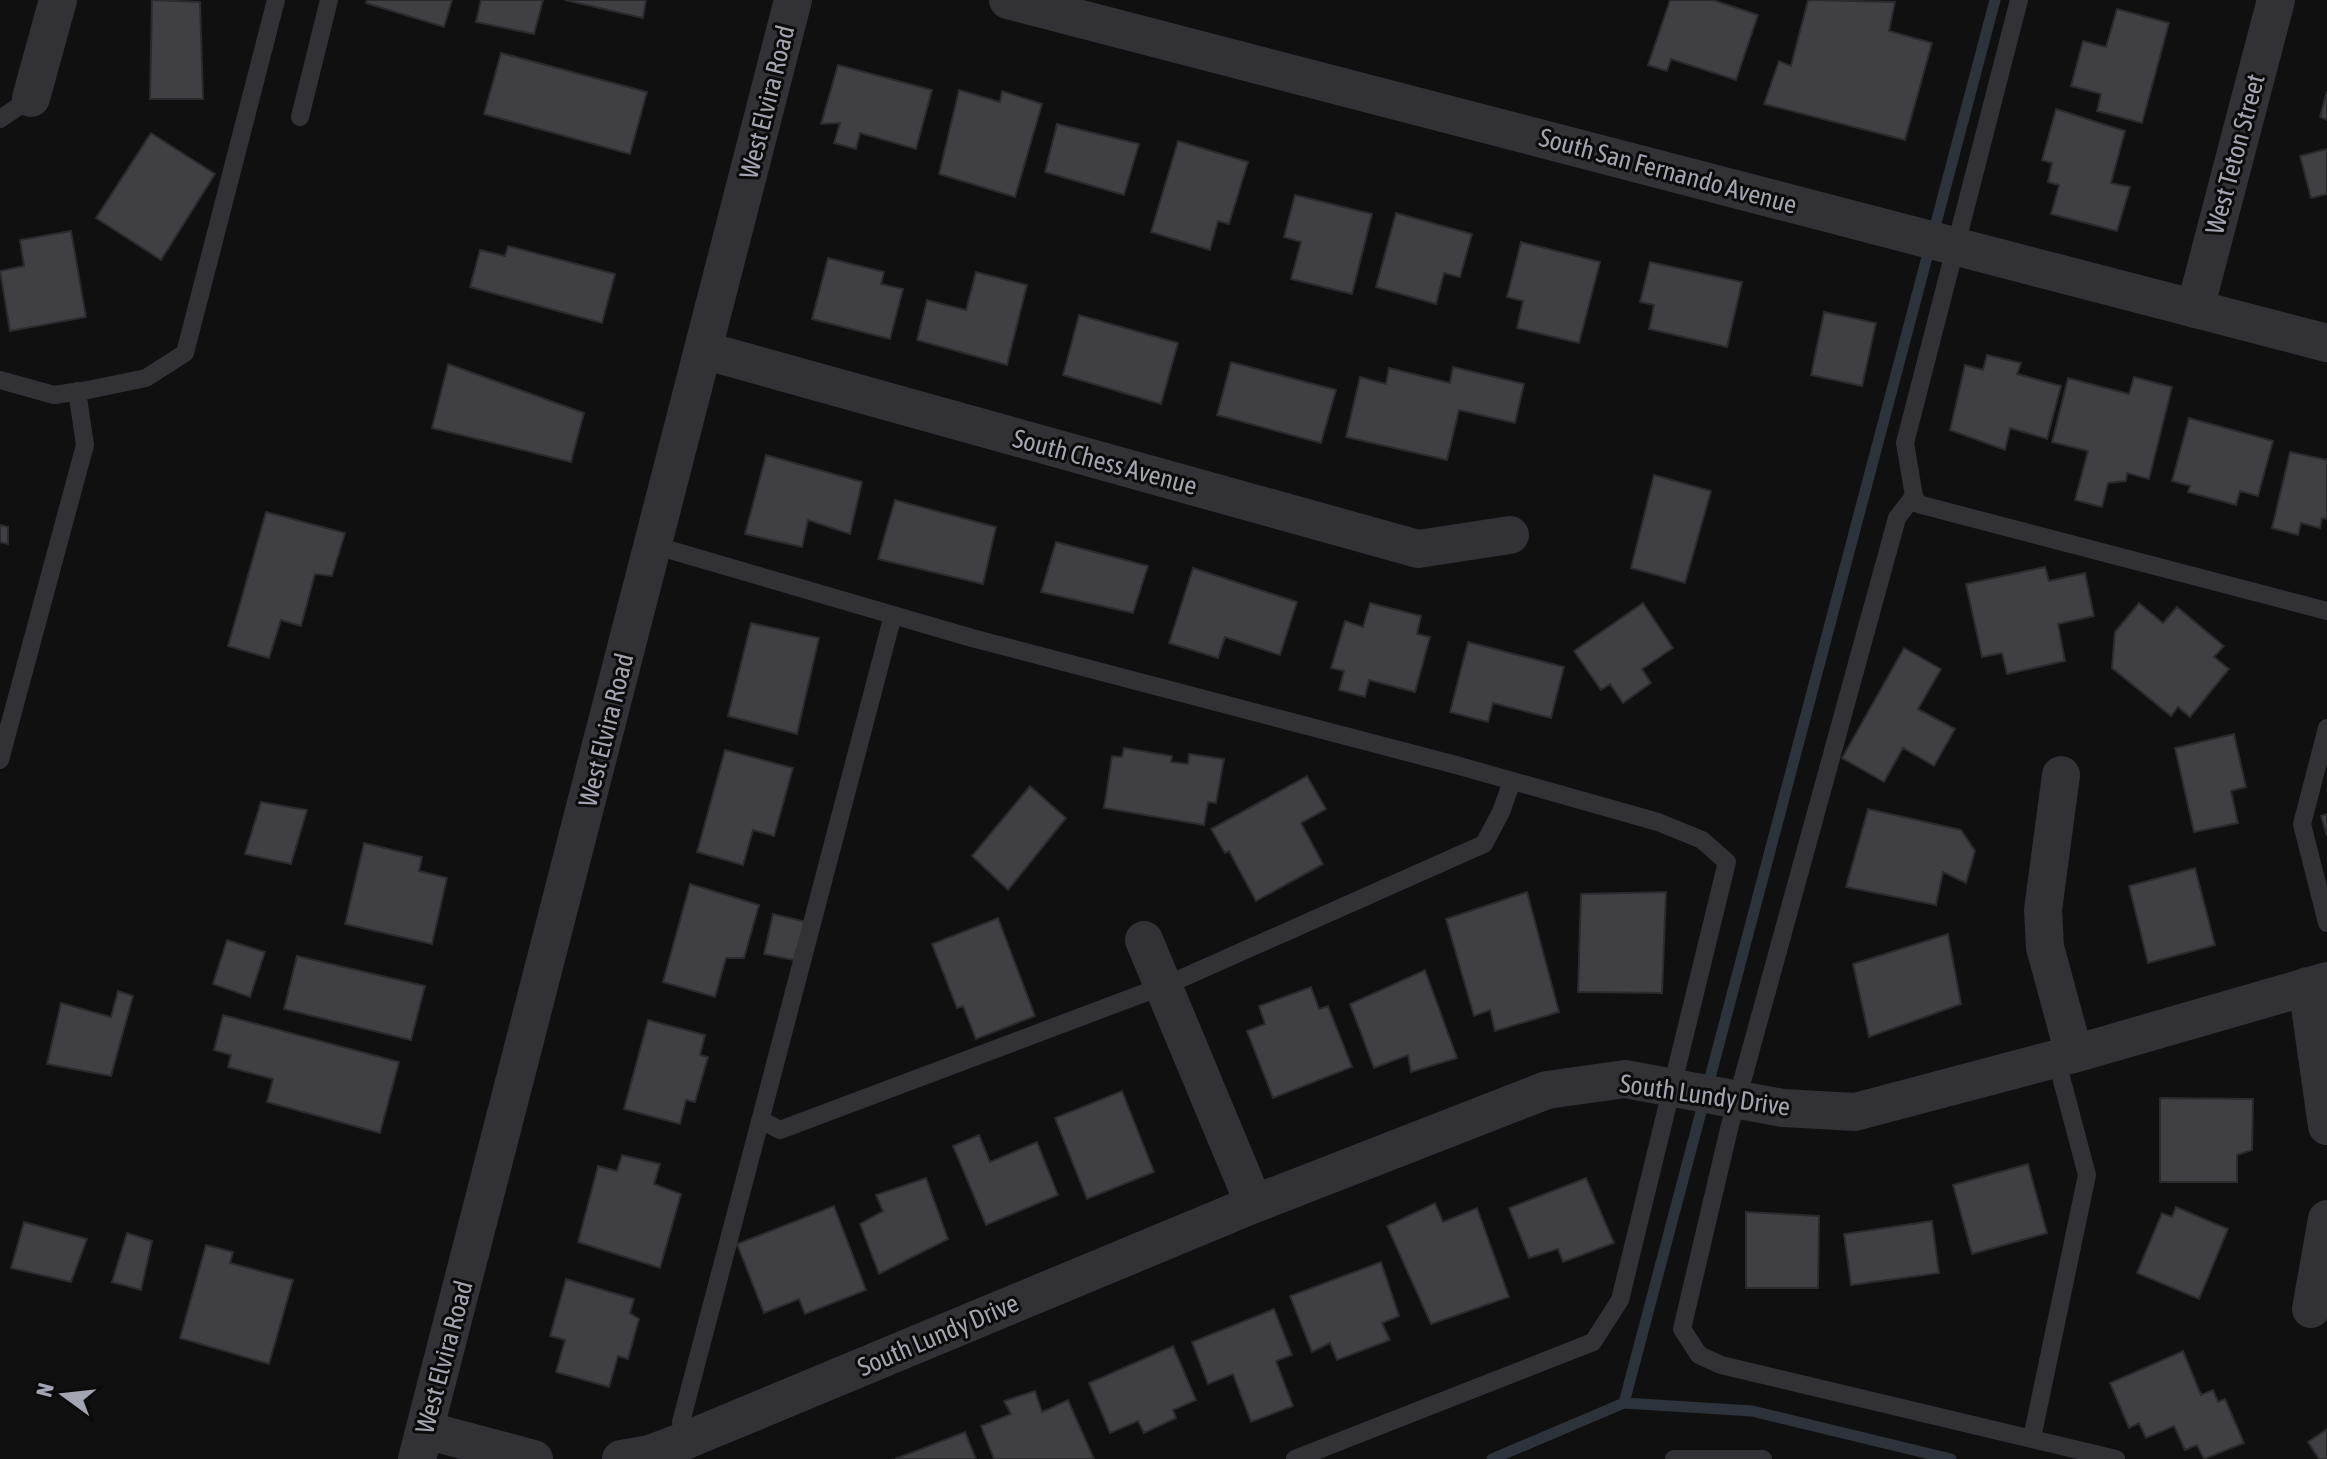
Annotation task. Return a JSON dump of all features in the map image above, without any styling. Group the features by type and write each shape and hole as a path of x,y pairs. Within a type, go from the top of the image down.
{"street":[{"path":"31,98 58,0"},
{"name":"West Elvira Road","path":"421,1445 793,0"},
{"name":"South San Fernando Avenue","path":"1008,0 2327,343"},
{"name":"West Teton Street","path":"2195,309 2276,0"},
{"name":"South Chess Avenue","path":"703,350 1418,549 1510,535"},
{"path":"2061,775 2043,910 2045,947 2065,1056"},
{"path":"1144,940 1254,1204"},
{"name":"South Lundy Drive","path":"621,1459 650,1454 689,1439 1254,1204 1547,1090 1625,1079 1783,1108 1855,1112 2065,1056 2317,983 2327,1126"},
{"path":"2311,1309 2327,1219"},
{"path":"421,1445 534,1459"}],"lane":[{"path":"0,380 54,395 146,378 185,353 276,0"},
{"path":"300,117 329,0"},
{"path":"2019,0 1905,443 1918,504 2327,611"},
{"path":"0,119 31,98"},
{"path":"0,760 85,445 77,391"},
{"path":"1914,496 1897,518 1737,1100 1682,1329 1699,1355 1721,1365 2116,1459"},
{"path":"653,545 893,615 1658,822 1702,840 1727,862 1620,1300 1593,1342 1295,1459"},
{"path":"689,1439 681,1422 893,615"},
{"path":"2327,728 2302,824 2327,923"},
{"path":"761,1120 780,1130 1163,986 1484,844 1501,812 1512,781"},
{"path":"2032,1438 2087,1175 2065,1056"},
{"path":"1674,1459 1763,1459"}],"building":[{"path":"152,0 200,2 203,99 150,99"},
{"path":"367,0 452,0 444,27 366,3"},
{"path":"481,0 543,0 534,34 476,22"},
{"path":"565,0 646,0 643,18"},
{"path":"1670,0 1713,0 1758,15 1736,80 1671,59 1667,71 1648,65"},
{"path":"1808,0 1895,2 1889,31 1932,43 1905,140 1764,104 1779,61 1791,66"},
{"path":"2117,9 2169,23 2142,123 2097,111 2101,94 2071,86 2083,41 2106,47"},
{"path":"501,53 647,92 630,154 484,114"},
{"path":"838,65 932,90 916,149 860,133 856,149 834,143 840,123 821,124"},
{"path":"959,90 1000,102 1002,91 1042,104 1015,197 939,174"},
{"path":"2327,91 2327,120 2320,117"},
{"path":"2056,109 2125,131 2111,183 2130,187 2117,231 2051,214 2059,185 2048,182 2052,163 2042,160"},
{"path":"1057,124 1139,144 1124,195 1045,172"},
{"path":"151,133 215,174 161,260 96,218"},
{"path":"1178,141 1248,162 1229,224 1218,221 1210,250 1151,232"},
{"path":"2327,149 2327,194 2311,198 2300,156"},
{"path":"1295,195 1372,214 1352,294 1291,279 1301,242 1284,237"},
{"path":"1396,213 1472,234 1460,277 1444,273 1436,304 1376,287"},
{"path":"71,231 86,317 10,331 0,271 24,266 20,240"},
{"path":"1521,242 1600,262 1579,343 1517,328 1523,301 1507,297"},
{"path":"508,246 615,274 602,323 470,287 480,250 505,256"},
{"path":"828,258 884,272 881,284 903,289 890,339 812,319"},
{"path":"1650,262 1742,282 1727,347 1649,329 1654,305 1640,302"},
{"path":"976,272 1027,285 1007,365 917,340 927,300 966,310"},
{"path":"1824,312 1876,323 1862,386 1811,375"},
{"path":"1079,315 1178,343 1161,404 1063,375"},
{"path":"1987,355 2021,363 2017,374 2061,386 2047,439 2010,428 2005,450 1950,430 1965,365 1983,370"},
{"path":"1231,362 1336,390 1321,443 1217,415"},
{"path":"448,364 584,413 571,462 432,428"},
{"path":"1453,367 1524,384 1515,423 1459,410 1447,460 1346,437 1360,377 1386,384 1389,368 1450,383"},
{"path":"2134,377 2172,387 2149,479 2127,473 2126,481 2108,483 2102,507 2075,500 2088,451 2052,442 2068,378 2129,394"},
{"path":"2189,418 2273,441 2258,496 2240,491 2236,505 2188,492 2190,486 2172,481"},
{"path":"2290,452 2327,460 2327,519 2322,518 2320,528 2301,523 2298,535 2272,528"},
{"path":"766,455 862,482 850,534 808,520 802,547 745,534"},
{"path":"1654,475 1711,491 1685,583 1631,568"},
{"path":"895,500 996,527 983,584 878,559"},
{"path":"266,512 345,533 332,576 315,574 301,626 281,620 269,658 228,646"},
{"path":"0,525 8,527 8,544 0,542"},
{"path":"1056,542 1148,566 1133,613 1041,592"},
{"path":"2045,567 2049,581 2085,573 2094,616 2058,624 2065,661 2007,674 2002,653 1982,657 1966,584"},
{"path":"1193,568 1297,602 1280,655 1225,637 1218,658 1169,643"},
{"path":"1370,603 1421,616 1417,634 1430,637 1415,692 1369,680 1365,697 1339,690 1344,671 1331,668 1345,621 1363,627"},
{"path":"1643,603 1673,648 1642,669 1651,683 1623,703 1610,684 1601,690 1574,651"},
{"path":"2139,603 2163,623 2177,607 2224,646 2214,657 2229,669 2190,717 2178,707 2171,716 2112,668 2115,632"},
{"path":"751,623 819,638 797,734 728,716"},
{"path":"1468,642 1564,667 1551,718 1493,703 1488,722 1450,712"},
{"path":"1904,648 1941,669 1918,709 1955,729 1934,766 1903,748 1884,782 1842,758"},
{"path":"2234,734 2246,787 2231,791 2238,823 2194,832 2175,748"},
{"path":"1124,748 1172,756 1171,762 1188,764 1189,754 1224,759 1216,803 1208,802 1204,825 1104,808 1112,756 1122,757"},
{"path":"725,750 793,768 774,836 753,830 743,865 697,852"},
{"path":"1307,776 1326,809 1301,823 1323,864 1256,901 1229,851 1225,853 1211,829"},
{"path":"1030,786 1066,818 1008,890 972,856"},
{"path":"261,802 307,810 291,864 245,854"},
{"path":"1868,809 1961,830 1975,851 1966,883 1943,872 1936,905 1846,887"},
{"path":"2327,814 2327,836 2321,816"},
{"path":"364,843 422,857 419,871 447,878 432,944 345,924"},
{"path":"2195,868 2215,945 2148,963 2129,886"},
{"path":"690,884 759,905 744,958 726,958 715,997 663,982"},
{"path":"1527,892 1559,1012 1495,1031 1490,1010 1474,1016 1446,919"},
{"path":"1666,892 1662,993 1578,992 1581,894"},
{"path":"773,914 806,922 794,960 764,954"},
{"path":"998,918 1035,1016 976,1039 963,1006 957,1008 932,944"},
{"path":"1948,934 1961,1004 1869,1037 1853,964"},
{"path":"227,940 265,952 250,997 213,984"},
{"path":"297,956 425,986 411,1040 284,1009"},
{"path":"1425,970 1457,1058 1411,1072 1408,1055 1374,1068 1350,1004"},
{"path":"1311,987 1319,1009 1328,1006 1352,1067 1273,1098 1247,1031 1265,1024 1259,1006"},
{"path":"118,991 133,996 111,1076 47,1064 61,1003 111,1017"},
{"path":"223,1015 399,1062 380,1133 267,1102 273,1079 228,1067 231,1055 214,1050"},
{"path":"648,1020 705,1035 700,1055 708,1057 695,1102 686,1100 680,1124 624,1109"},
{"path":"1122,1091 1154,1172 1087,1199 1055,1118"},
{"path":"2160,1098 2253,1099 2252,1150 2237,1155 2237,1182 2160,1182"},
{"path":"979,1135 990,1162 1037,1142 1058,1195 986,1225 953,1146"},
{"path":"622,1155 660,1164 654,1184 681,1194 660,1268 578,1242 598,1166 617,1171"},
{"path":"2028,1164 2047,1233 1972,1254 1953,1185"},
{"path":"926,1178 948,1239 879,1274 860,1224 883,1211 876,1195"},
{"path":"1586,1178 1614,1243 1563,1262 1558,1249 1529,1258 1509,1208"},
{"path":"1435,1203 1443,1222 1477,1208 1509,1297 1431,1324 1387,1226"},
{"path":"834,1206 866,1290 805,1314 799,1299 764,1313 737,1244"},
{"path":"2176,1207 2228,1229 2199,1299 2137,1273 2162,1213 2172,1217"},
{"path":"1746,1212 1819,1216 1818,1288 1746,1288"},
{"path":"1932,1221 1939,1273 1851,1285 1844,1234"},
{"path":"24,1222 87,1239 71,1282 11,1268"},
{"path":"127,1233 152,1241 141,1290 112,1282"},
{"path":"206,1245 233,1252 230,1263 293,1280 269,1364 180,1338"},
{"path":"1381,1262 1399,1316 1382,1323 1390,1340 1337,1360 1330,1343 1312,1352 1290,1296"},
{"path":"566,1279 634,1299 630,1313 639,1319 628,1359 618,1356 609,1387 556,1372 565,1340 550,1336"},
{"path":"1274,1309 1292,1355 1276,1361 1293,1406 1251,1422 1233,1374 1208,1384 1192,1342"},
{"path":"1173,1346 1196,1400 1173,1410 1176,1418 1144,1433 1138,1421 1110,1433 1089,1383"},
{"path":"2183,1351 2201,1395 2213,1390 2218,1402 2225,1399 2244,1443 2204,1459 2197,1445 2185,1450 2174,1426 2146,1438 2139,1423 2129,1428 2110,1383"},
{"path":"1035,1391 1042,1412 1068,1400 1094,1459 994,1459 981,1426 1011,1414 1004,1401"},
{"path":"2327,1429 2327,1459 2319,1459 2308,1442"},
{"path":"965,1432 976,1459 895,1459"}],"waterway":[{"path":"1624,1403 1995,0"},
{"path":"1492,1459 1624,1403 1752,1411 1951,1459"}]}
